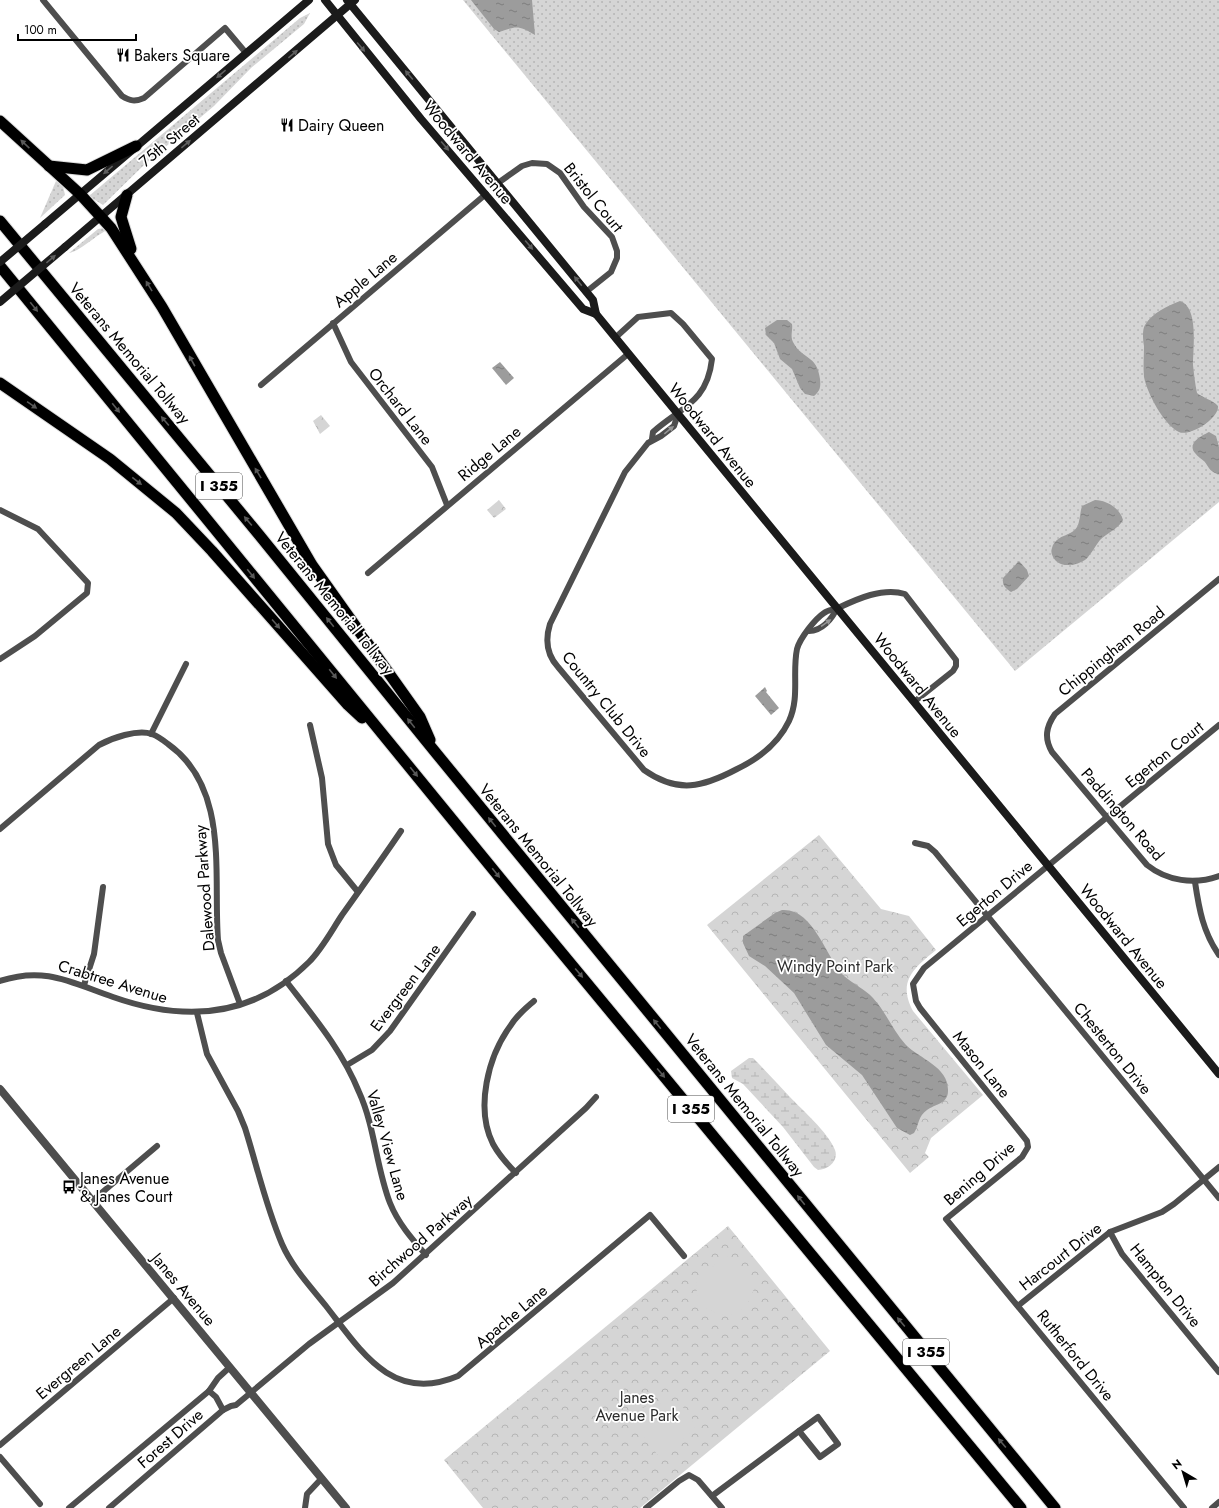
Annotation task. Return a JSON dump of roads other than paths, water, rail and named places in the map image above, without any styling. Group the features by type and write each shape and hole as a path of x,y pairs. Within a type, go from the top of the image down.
{"highway":[{"path":"0,121 102,215 136,264 312,565 420,717 436,754"},
{"path":"49,166 87,170 136,146"},
{"path":"126,195 121,217 123,228 136,264"},
{"name":"Veterans Memorial Tollway","path":"0,221 260,536 436,754 1055,1508"},
{"name":"I 355","path":"0,266 389,742 1021,1508"},
{"path":"0,383 110,460 176,513 212,551 348,705 389,742"},
{"path":"1027,1473 1059,1508"},
{"path":"994,1476 1015,1508"}],"main road":[{"name":"75th Street","path":"0,262 309,0"},
{"name":"Woodward Avenue","path":"325,0 583,308 596,314"},
{"name":"75th Street","path":"0,302 337,16 351,2"},
{"name":"Woodward Avenue","path":"351,2 593,300 596,314 615,338 1219,1074"}],"street":[{"path":"43,0 122,96 128,100 136,101 144,98 225,28 246,53"},
{"name":"Bristol Court","path":"498,183 522,166 532,163 547,164 560,173 584,207 612,237 615,244 617,258 611,272 586,292"},
{"name":"Apple Lane","path":"261,385 486,194"},
{"name":"Country Club Drive","path":"615,338 638,317 671,313 683,324 712,359 710,372 696,400 678,414 668,418 653,432 652,439"},
{"name":"Orchard Lane","path":"333,323 350,362 432,467 448,505"},
{"name":"Ridge Lane","path":"368,573 628,354"},
{"name":"Country Club Drive","path":"678,414 674,426 661,436 652,439 625,472 550,624 548,646 550,654 558,667 644,770 653,776 673,784 695,786 716,780 759,757 772,746 784,730 790,719 797,694 798,647 802,638 809,631 811,624 825,612 861,597 898,592 905,594 956,660 956,666 953,671 914,702"},
{"path":"0,510 29,524 44,534 88,583 88,588 87,593 41,631 0,659"},
{"name":"Chippingham Road","path":"1055,755 1049,746 1046,731 1055,714 1219,579"},
{"path":"809,631 815,631 832,619 837,608"},
{"path":"0,830 99,745 115,737 151,734 186,664"},
{"path":"310,725 322,778 328,844 336,865 358,892"},
{"name":"Egerton Court","path":"1106,818 1219,725"},
{"name":"Dalewood Parkway","path":"151,734 172,747 188,764 201,786 209,806 215,836 218,940 220,953 240,1004"},
{"name":"Paddington Road","path":"1055,755 1142,861 1153,870 1168,877 1195,882"},
{"name":"Egerton Drive","path":"915,997 913,984 920,971 1106,818"},
{"name":"Crabtree Avenue","path":"0,981 23,975 44,974 84,985 116,998 148,1008 167,1012 197,1013 218,1010 240,1004 264,995 286,981 309,962 401,831"},
{"name":"Chesterton Drive","path":"915,843 928,846 935,852 1219,1198"},
{"path":"1219,876 1195,882 1199,913 1203,926 1219,955"},
{"path":"84,985 94,954 103,887"},
{"name":"Evergreen Lane","path":"347,1065 372,1050 390,1031 474,914"},
{"name":"Valley View Lane","path":"286,981 324,1031 347,1065 366,1109 390,1202 401,1224 426,1255"},
{"name":"Mason Lane","path":"915,997 920,1008 1024,1136 1028,1147"},
{"path":"516,1173 498,1153 493,1143 486,1117 485,1093 494,1058 503,1037 519,1014 534,1001"},
{"path":"197,1013 207,1054 234,1103 243,1123 282,1245 293,1264 338,1322"},
{"name":"Janes Avenue","path":"0,1089 346,1508"},
{"name":"Birchwood Parkway","path":"251,1393 294,1356 338,1322 393,1283 426,1255 586,1108 596,1097"},
{"path":"92,1201 157,1146"},
{"name":"Bening Drive","path":"946,1219 1022,1157 1028,1147"},
{"name":"Harcourt Drive","path":"1019,1305 1110,1232 1162,1212 1219,1167"},
{"name":"Apache Lane","path":"338,1322 364,1356 386,1373 409,1383 441,1382 466,1371 650,1215 684,1256"},
{"name":"Rutherford Drive","path":"946,1219 1019,1305 1184,1508"},
{"name":"Hampton Drive","path":"1110,1232 1122,1254 1219,1372"},
{"name":"Evergreen Lane","path":"0,1445 174,1298"},
{"path":"69,1508 209,1391 218,1378 230,1367"},
{"path":"209,1391 216,1397 223,1410"},
{"name":"Forest Drive","path":"109,1508 223,1410 236,1405 251,1393"},
{"path":"712,1496 799,1431 818,1417 838,1444 820,1457 799,1431"},
{"path":"0,1457 40,1504"},
{"path":"646,1508 679,1480 689,1475 698,1480 722,1508"},
{"path":"304,1508 307,1494 322,1478"},
{"path":"1212,1508 1219,1502"}],"water":[{"path":"471,0 532,0 535,35 521,28 514,28 499,32 494,29"},
{"path":"1180,301 1186,305 1190,311 1194,329 1193,365 1197,393 1218,406 1214,416 1203,426 1184,433 1173,428 1162,416 1152,400 1144,377 1143,330 1145,325 1156,313"},
{"path":"777,320 787,320 792,324 793,342 801,352 816,365 820,379 820,389 814,396 805,394 800,388 792,369 780,359 774,343 766,335 765,328"},
{"path":"500,362 514,378 506,385 492,368"},
{"path":"1209,432 1216,436 1219,447 1219,474 1210,470 1193,449 1196,440"},
{"path":"1095,500 1104,501 1116,508 1123,520 1118,526 1100,540 1085,560 1070,565 1059,563 1053,557 1051,550 1054,543 1060,538 1071,533 1077,527 1082,506"},
{"path":"1019,561 1027,570 1029,576 1017,589 1011,592 1004,586 1003,578"},
{"path":"765,687 766,692 779,708 771,715 755,696"},
{"path":"782,910 793,912 803,917 811,925 837,968 844,976 873,998 906,1045 933,1064 944,1076 948,1091 946,1099 924,1112 914,1133 910,1135 897,1128 862,1075 826,1045 794,993 765,966 749,956 743,943 743,936 775,913"}],"place":[{"name":"Bakers Square","path":"123,55"},
{"name":"Dairy Queen","path":"287,125"},
{"name":"Janes Avenue & Janes Court","path":"69,1187"}],"park label":[{"name":"Windy Point Park","path":"835,966"},
{"name":"Janes Avenue Park","path":"637,1406"}]}
